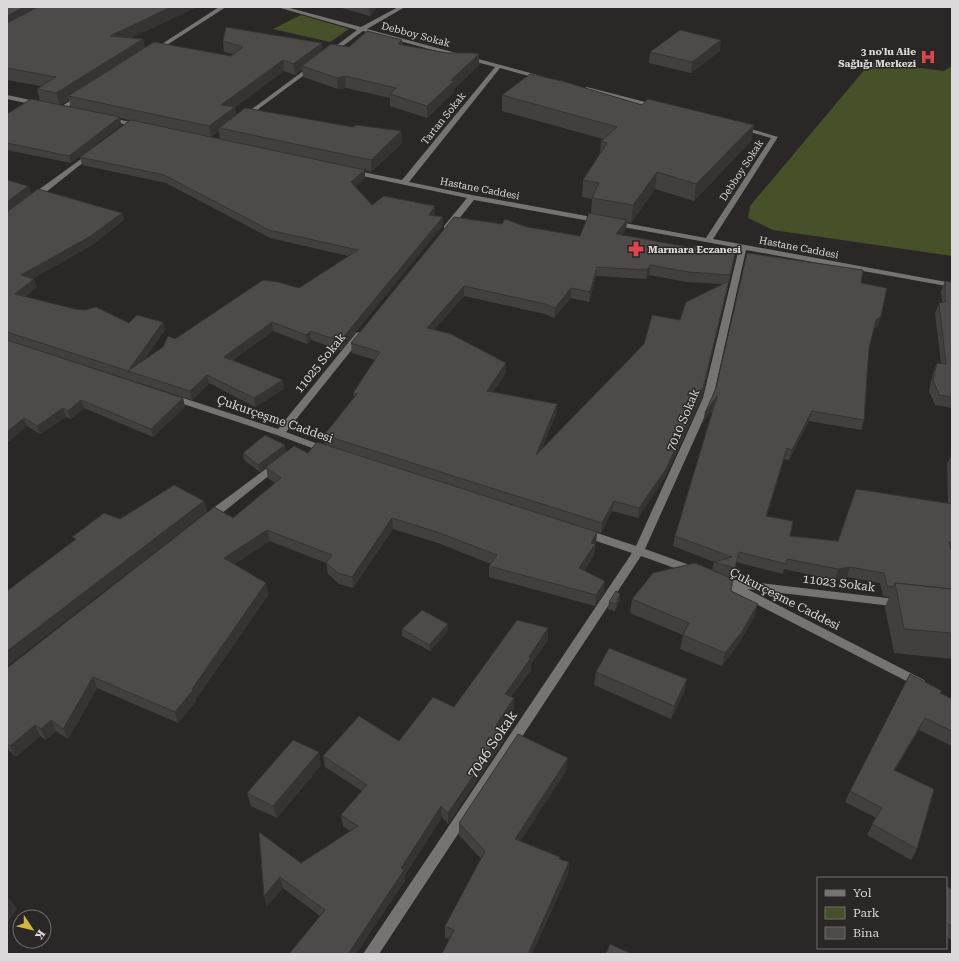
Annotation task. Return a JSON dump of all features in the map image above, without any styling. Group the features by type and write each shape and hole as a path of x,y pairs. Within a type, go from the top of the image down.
{"street":[{"path":"149,54 223,7"},
{"name":"Debboy Sokak","path":"280,7 498,67 552,80"},
{"path":"324,57 362,29 402,7"},
{"path":"237,122 318,62"},
{"name":"Tartan Sokak","path":"404,183 498,67"},
{"path":"583,88 660,108"},
{"path":"7,97 57,108 88,92"},
{"path":"99,117 127,126 145,127"},
{"name":"Debboy Sokak","path":"708,241 775,137 736,127"},
{"path":"25,204 99,147"},
{"name":"Hastane Caddesi","path":"342,169 472,197 952,285"},
{"path":"442,233 472,197"},
{"name":"7010 Sokak","path":"639,551 708,398 743,246"},
{"name":"11025 Sokak","path":"280,433 364,330"},
{"name":"Çukurçeşme Caddesi","path":"162,394 280,433 302,446 335,453"},
{"path":"199,526 286,458"},
{"name":"Çukurçeşme Caddesi","path":"578,531 639,551 723,582 931,689"},
{"name":"7046 Sokak","path":"370,954 639,551"},
{"name":"11023 Sokak","path":"723,582 914,605"}],"green space":[{"path":"301,15 349,29 330,42 273,29"},
{"path":"871,62 944,71 952,66 952,256 773,230 748,218 750,206"}],"building":[{"path":"7,7 24,7 7,16"},
{"path":"38,7 171,7 110,36 143,39 56,93 37,89 56,77 7,68 7,23"},
{"path":"226,27 322,43 293,64 283,60 221,105 235,107 209,126 68,96 154,42 231,56 243,47 223,41"},
{"path":"680,30 721,40 692,62 650,52"},
{"path":"367,31 402,40 398,44 447,53 479,54 451,80 454,81 427,106 390,94 396,88 345,76 337,78 302,66 331,44 349,47"},
{"path":"530,74 562,81 642,105 648,99 754,125 696,184 657,172 633,205 592,198 599,183 583,180 607,143 601,141 617,127 502,95"},
{"path":"31,99 120,117 69,156 7,143 7,114"},
{"path":"245,108 353,127 356,125 401,131 371,160 219,128"},
{"path":"131,120 365,170 351,182 372,205 384,196 435,206 429,215 443,217 340,341 310,331 306,335 272,322 224,357 283,380 254,398 207,375 190,391 128,371 163,347 168,336 175,339 263,280 278,282 299,288 358,250 269,230 164,175 80,157"},
{"path":"7,180 28,186 7,202"},
{"path":"38,189 122,213 89,237 21,275 34,279 15,294 75,309 85,310 96,307 129,323 137,315 163,322 128,371 7,332 7,212"},
{"path":"589,213 627,220 616,234 694,248 694,246 736,251 730,275 688,272 650,265 647,270 597,267 590,292 571,288 555,308 545,304 464,286 427,328 451,334 506,363 487,391 557,404 536,455 644,344 652,315 680,320 686,302 729,281 703,388 666,469 639,508 614,501 602,523 324,435 357,394 353,393 380,352 351,343 454,217 502,224 505,219 527,227 580,236"},
{"path":"747,253 863,270 861,283 887,288 881,316 876,320 869,348 864,420 812,411 792,450 787,448 766,516 793,521 790,536 838,541 856,489 952,504 952,542 949,542 952,553 952,589 895,583 893,587 887,586 884,573 850,567 838,569 787,559 786,564 739,552 735,568 714,562 732,557 675,536 717,396 705,413 716,388"},
{"path":"945,281 952,282 952,397 939,395 933,380 937,363 946,364 939,303 945,302"},
{"path":"7,340 183,398 151,429 81,400 68,411 63,408 37,426 24,418 7,432"},
{"path":"265,435 285,445 258,465 243,453"},
{"path":"317,442 597,532 591,543 595,544 579,568 605,581 596,595 489,566 497,555 437,532 392,518 352,577 338,573 326,563 332,555 267,530 224,558 266,583 192,689 193,690 175,712 93,677 63,729 51,720 41,729 35,725 10,746 7,743 7,668 214,507 233,518 281,478 266,467 294,446 308,453"},
{"path":"951,455 952,455 952,487"},
{"path":"174,485 204,501 7,651 7,591 76,539 72,537 104,513 120,519"},
{"path":"695,563 733,579 731,591 758,604 741,633 725,653 683,635 689,623 632,599 653,573"},
{"path":"895,583 952,589 952,633 904,629"},
{"path":"616,591 620,594 616,604 609,602"},
{"path":"422,610 448,624 429,645 402,629"},
{"path":"517,620 548,628 529,657 531,658 505,694 514,698 496,725 505,729 448,813 441,806 401,868 404,870 348,954 289,954 325,910 280,877 264,896 259,832 301,863 358,826 341,815 367,785 323,756 359,716 399,741 433,697 454,707"},
{"path":"609,648 687,679 674,706 596,672"},
{"path":"910,674 942,691 940,693 952,699 952,731 925,718 894,770 934,789 917,849 872,824 882,808 850,791"},
{"path":"518,734 568,758 515,839 569,862 528,954 442,954 454,930 445,926 485,851 459,823"},
{"path":"293,740 319,752 273,806 247,793"},
{"path":"947,886 952,889 952,926 947,924"},
{"path":"610,944 632,954 606,954"}],"place":[{"name":"3 no'lu Aile Sağlığı Merkezi","path":"928,57"},
{"name":"Marmara Eczanesi","path":"636,249"}]}
